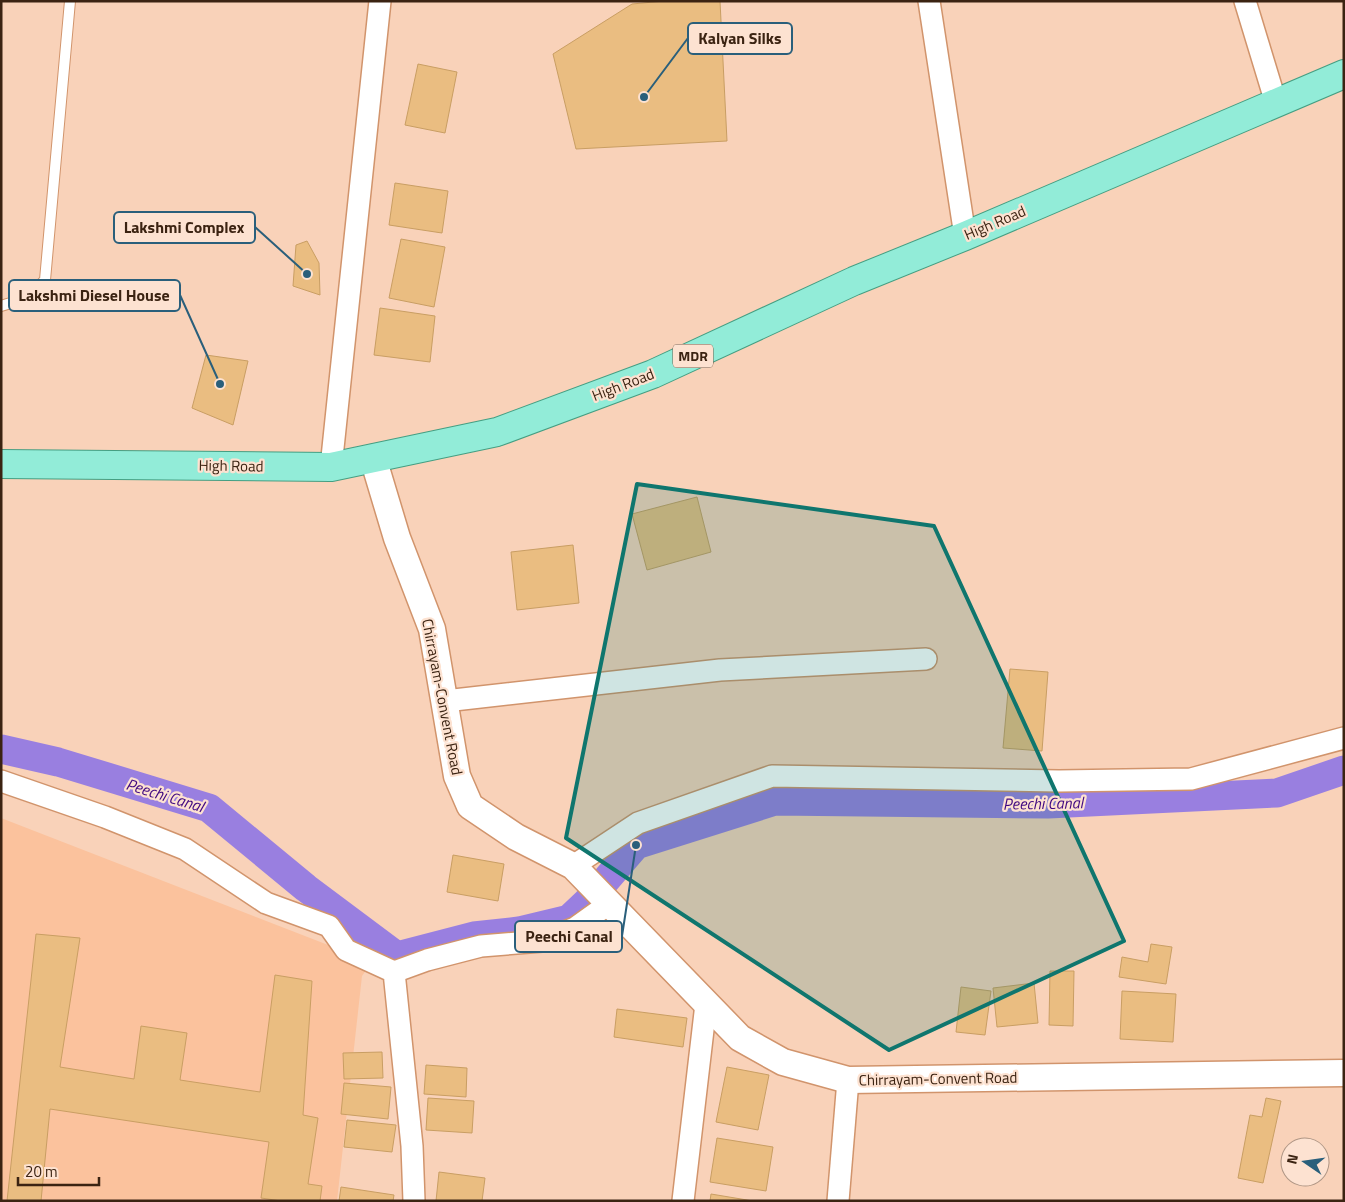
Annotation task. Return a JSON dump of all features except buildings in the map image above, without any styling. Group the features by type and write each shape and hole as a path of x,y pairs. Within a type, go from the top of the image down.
{"main road":[{"name":"High Road","path":"1,464 331,467 497,432 653,374 854,281 965,236 1344,74"}],"street":[{"path":"331,467 380,1"},
{"path":"929,1 965,236"},
{"path":"1245,1 1276,103"},
{"name":"Chirrayam-Convent Road","path":"373,458 398,538 432,630 457,776 470,806 516,837 579,871 740,1038 783,1062 848,1080 1344,1073"},
{"path":"445,701 720,670 926,659"},
{"path":"579,871 638,823 772,776 1059,781 1191,779 1344,738"},
{"path":"1,781 105,817 185,849 266,903 329,926 346,950 394,972 427,960 481,946 542,941 575,928 606,899"},
{"path":"394,972 412,1146 414,1201"},
{"path":"683,1201 706,1004"},
{"path":"838,1201 848,1080"}],"lane":[{"path":"1,306 27,298 45,280 70,1"}],"highlighted area":[{"path":"637,484 934,526 1124,941 889,1050 566,838"}],"shaded area":[{"path":"1,818 372,962 362,976 337,1201 1,1201"}],"waterway":[{"name":"Peechi Canal","path":"1,749 58,762 209,808 306,888 397,956 474,936 519,931 569,919 587,902 636,845 775,801 1048,804 1277,793 1344,770"}],"place":[{"name":"Kalyan Silks","path":"644,97"},
{"name":"Lakshmi Complex","path":"307,274"},
{"name":"Lakshmi Diesel House","path":"220,384"},
{"name":"Peechi Canal","path":"636,845"}]}
